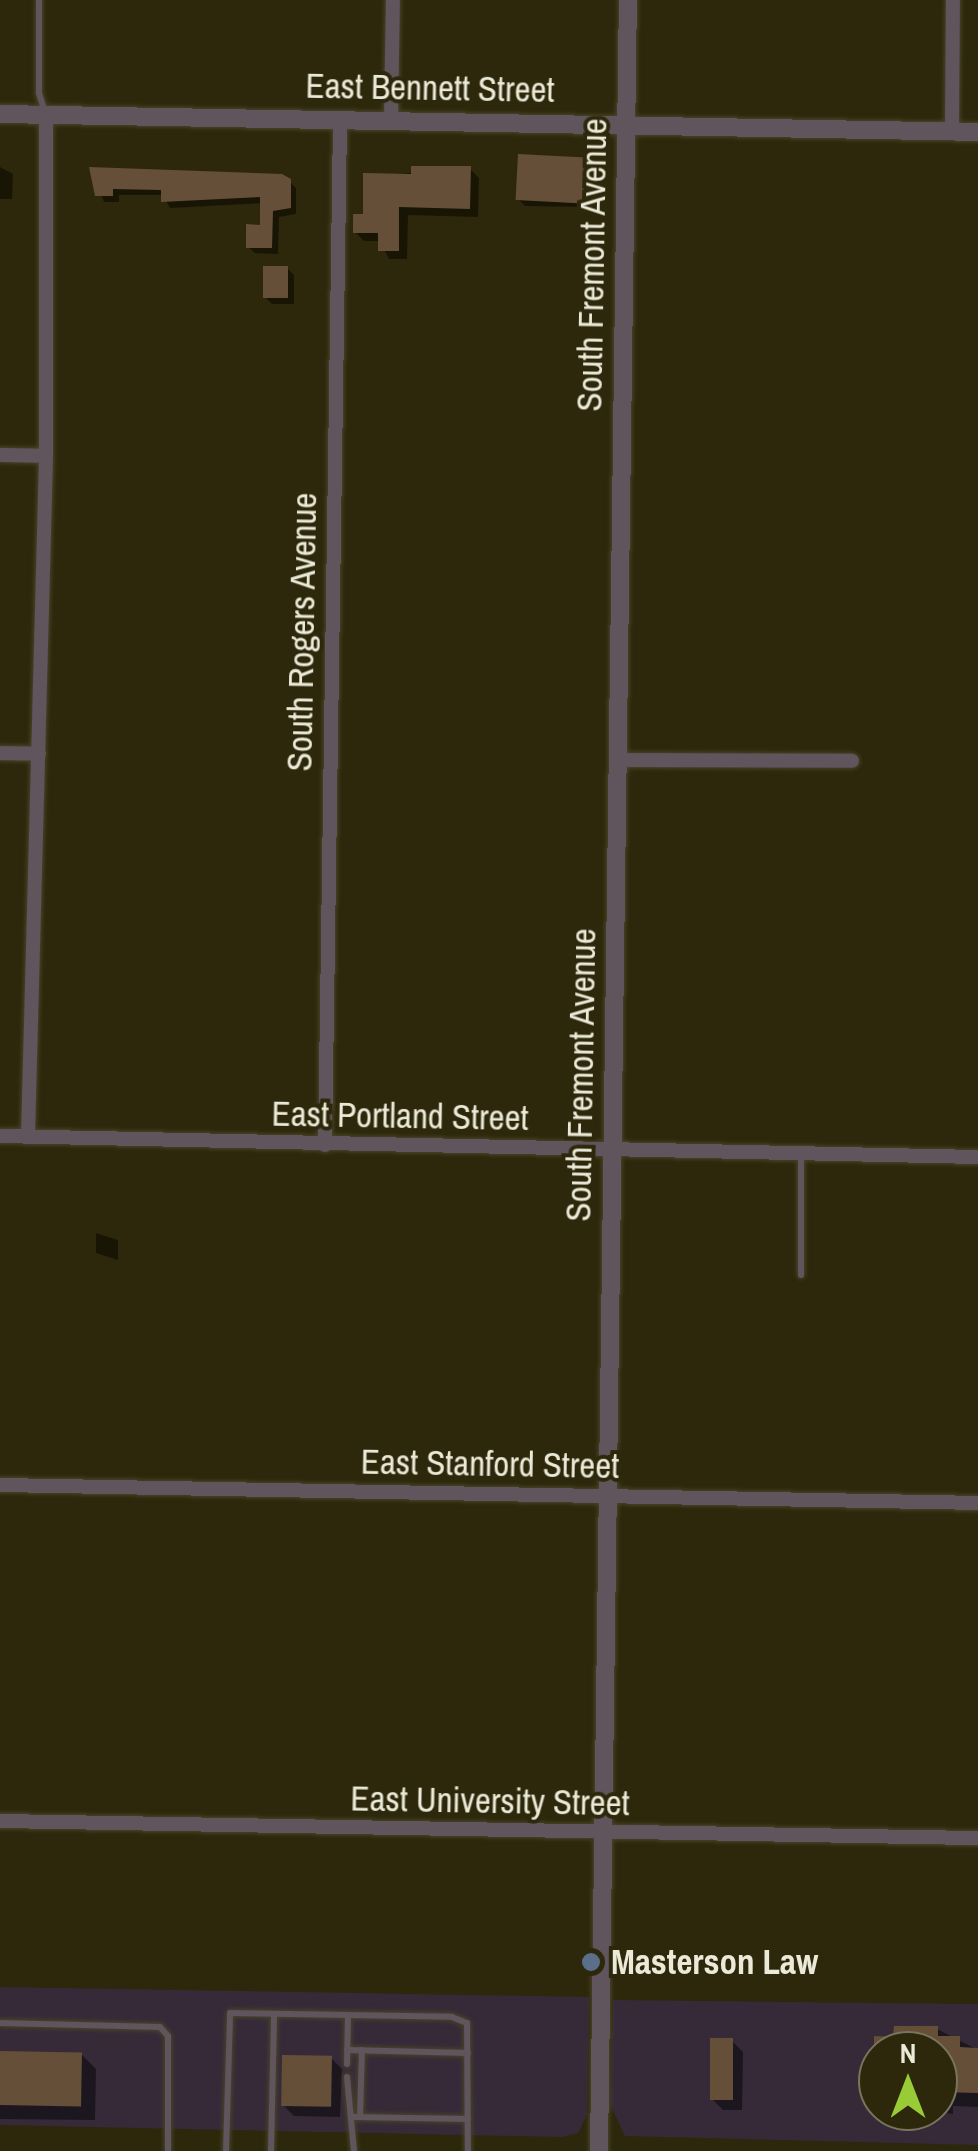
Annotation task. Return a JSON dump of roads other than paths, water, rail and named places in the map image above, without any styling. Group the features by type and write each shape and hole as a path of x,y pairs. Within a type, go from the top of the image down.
{"street":[{"path":"391,120 392,0"},
{"name":"South Fremont Avenue","path":"599,2151 628,0"},
{"path":"952,132 953,0"},
{"name":"East Bennett Street","path":"0,114 978,132"},
{"path":"28,1136 46,456 46,114"},
{"name":"South Rogers Avenue","path":"325,1145 340,119"},
{"path":"0,456 46,456"},
{"path":"0,753 39,754"},
{"path":"616,760 852,761"},
{"name":"East Portland Street","path":"0,1136 978,1157"},
{"name":"East Stanford Street","path":"0,1485 978,1503"},
{"name":"East University Street","path":"0,1821 978,1838"}],"lane":[{"path":"39,0 39,94 46,114"},
{"path":"801,1154 801,1275"},
{"path":"226,2151 230,2013 452,2017 467,2023 468,2151"},
{"path":"271,2151 274,2014"},
{"path":"347,2064 348,2016"},
{"path":"0,2023 160,2027 168,2036 168,2151"},
{"path":"348,2050 468,2052"},
{"path":"354,2151 362,2050"},
{"path":"347,2078 346,2117 468,2119"}],"place":[{"name":"Masterson Law","path":"591,1962"}]}
